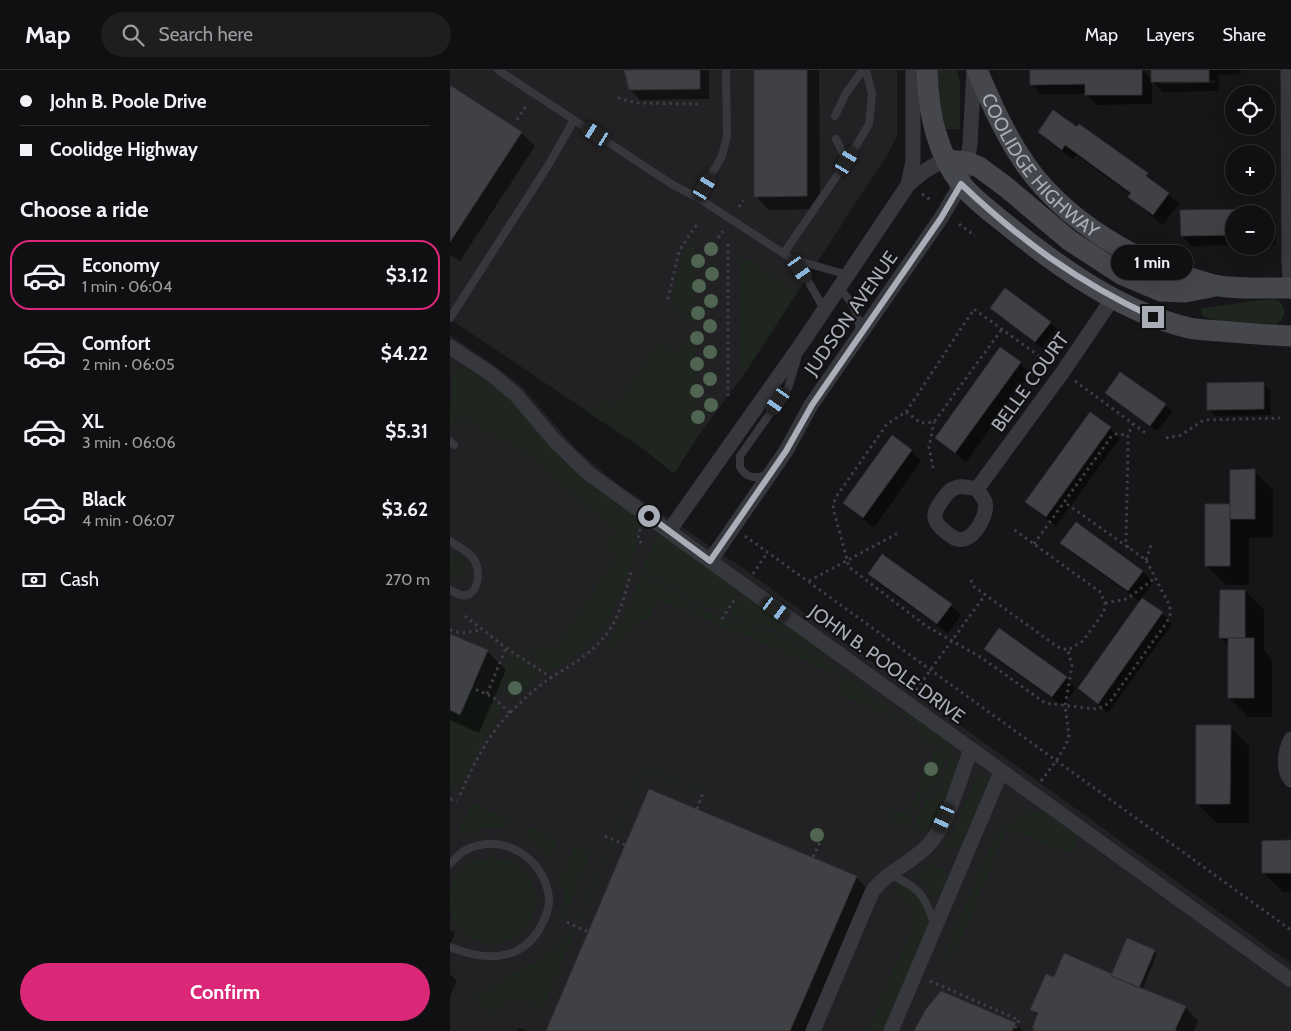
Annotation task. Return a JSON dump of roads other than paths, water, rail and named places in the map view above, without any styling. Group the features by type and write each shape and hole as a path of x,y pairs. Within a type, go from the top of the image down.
{"main road":[{"path":"927,70 928,99 935,133 957,161 961,184 1036,248 1074,275 1113,298 1153,317 1190,328 1291,336"},
{"name":"COOLIDGE HIGHWAY","path":"976,70 1001,125 1029,169 1050,193 1084,223 1135,257 1176,274 1219,286 1291,289"},
{"path":"957,161 979,167 1069,240 1121,274 1161,291 1185,292 1219,286"}],"street":[{"name":"JUDSON AVENUE","path":"913,70 913,187"},
{"path":"957,161 971,132 976,70"},
{"path":"1288,70 1288,262 1291,289"},
{"name":"JUDSON AVENUE","path":"669,531 923,171 935,164 957,161"},
{"name":"JUDSON AVENUE","path":"710,561 786,451 812,405 941,218 961,184"},
{"name":"BELLE COURT","path":"977,489 1062,373 1113,298"},
{"name":"JOHN B. POOLE DRIVE","path":"450,347 490,374 516,395 554,440 588,473 1291,980"},
{"path":"1291,739 1287,747 1285,767 1291,780"},
{"path":"813,1031 868,901 878,884 888,874 921,851 930,842 940,827 972,749"},
{"path":"891,1031 1001,772"}],"lane":[{"path":"498,70 673,185 698,198 784,253 792,259 824,309"},
{"path":"698,198 722,156 727,136 726,70"},
{"path":"784,253 847,161 869,124 872,94 864,70"},
{"path":"835,116 846,93 864,70"},
{"path":"450,318 549,164 574,120"},
{"path":"836,138 847,161"},
{"path":"792,259 848,275"},
{"path":"839,289 849,297 856,309 860,336"},
{"path":"771,472 761,477 752,478 746,476 740,467 740,456 788,388 802,343"},
{"path":"450,440 454,445 450,445"},
{"path":"450,541 474,558 479,574 476,587 468,594 462,595 450,590"},
{"path":"450,864 464,851 484,844 507,845 524,853 537,866 546,882 549,900 545,920 533,939 513,953 489,957 468,954 450,947"},
{"path":"888,874 908,882 922,894 935,926"}]}
